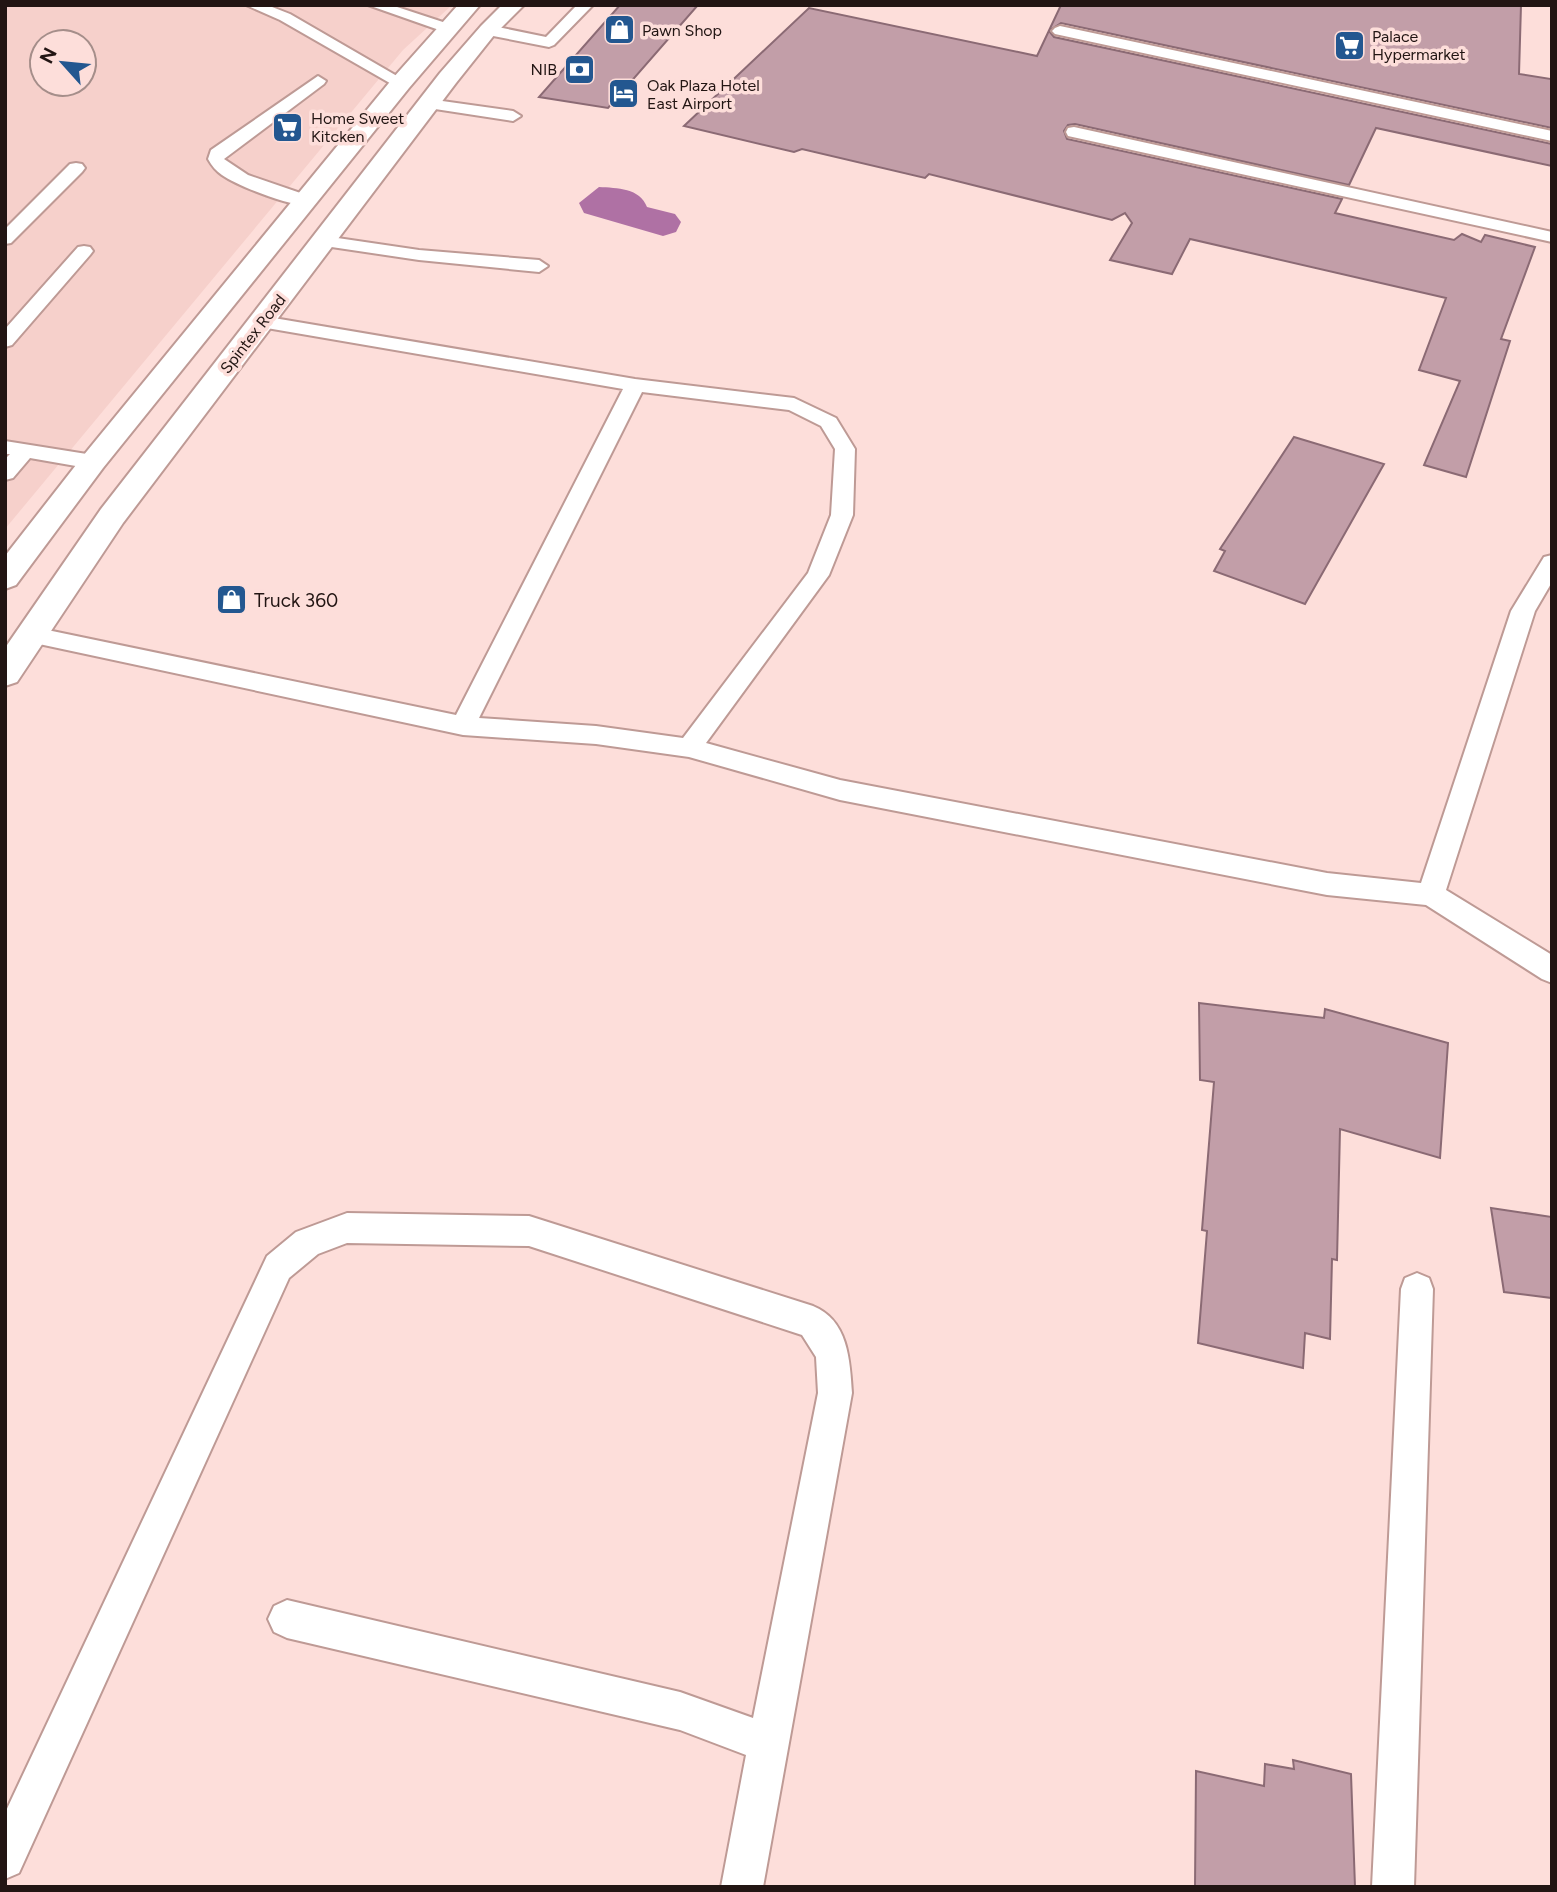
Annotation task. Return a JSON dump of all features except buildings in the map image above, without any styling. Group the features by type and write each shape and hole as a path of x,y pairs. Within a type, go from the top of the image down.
{"main road":[{"path":"5,578 93,462 401,83 470,5"},
{"name":"Spintex Road","path":"5,674 113,516 428,104 488,30 514,5"}],"lane":[{"path":"253,5 285,17 401,83"},
{"path":"375,5 447,28"},
{"path":"488,30 549,42 586,5"},
{"path":"1060,31 1552,136"},
{"path":"306,201 234,176 223,170 216,159 217,154 318,81"},
{"path":"428,104 513,116"},
{"path":"1074,132 1552,237"},
{"path":"5,239 76,168"},
{"path":"324,241 419,255 539,267"},
{"path":"5,341 84,251"},
{"path":"262,323 635,385 794,404 829,422 845,449 842,515 818,575 690,748"},
{"path":"463,726 635,385"},
{"path":"5,473 15,449 93,462"},
{"path":"1431,895 1523,611 1552,562"},
{"path":"33,635 463,726 596,735 690,748 840,790 1327,884 1431,895 1552,971"},
{"path":"5,1859 278,1267 307,1243 347,1227 529,1231 813,1322 833,1352 835,1393 742,1887"},
{"path":"1393,1887 1417,1289"},
{"path":"287,1619 680,1712 768,1743"}],"shaded area":[{"path":"5,5 452,5 403,50 5,529"},
{"path":"599,187 627,190 639,196 647,207 675,214 681,222 676,232 663,236 584,213 579,203"}],"place":[{"name":"Pawn Shop","path":"619,30"},
{"name":"Palace Hypermarket","path":"1349,45"},
{"name":"NIB","path":"580,69"},
{"name":"Oak Plaza Hotel East Airport","path":"624,94"},
{"name":"Home Sweet Kitcken","path":"288,127"},
{"name":"Truck 360","path":"231,600"}]}
